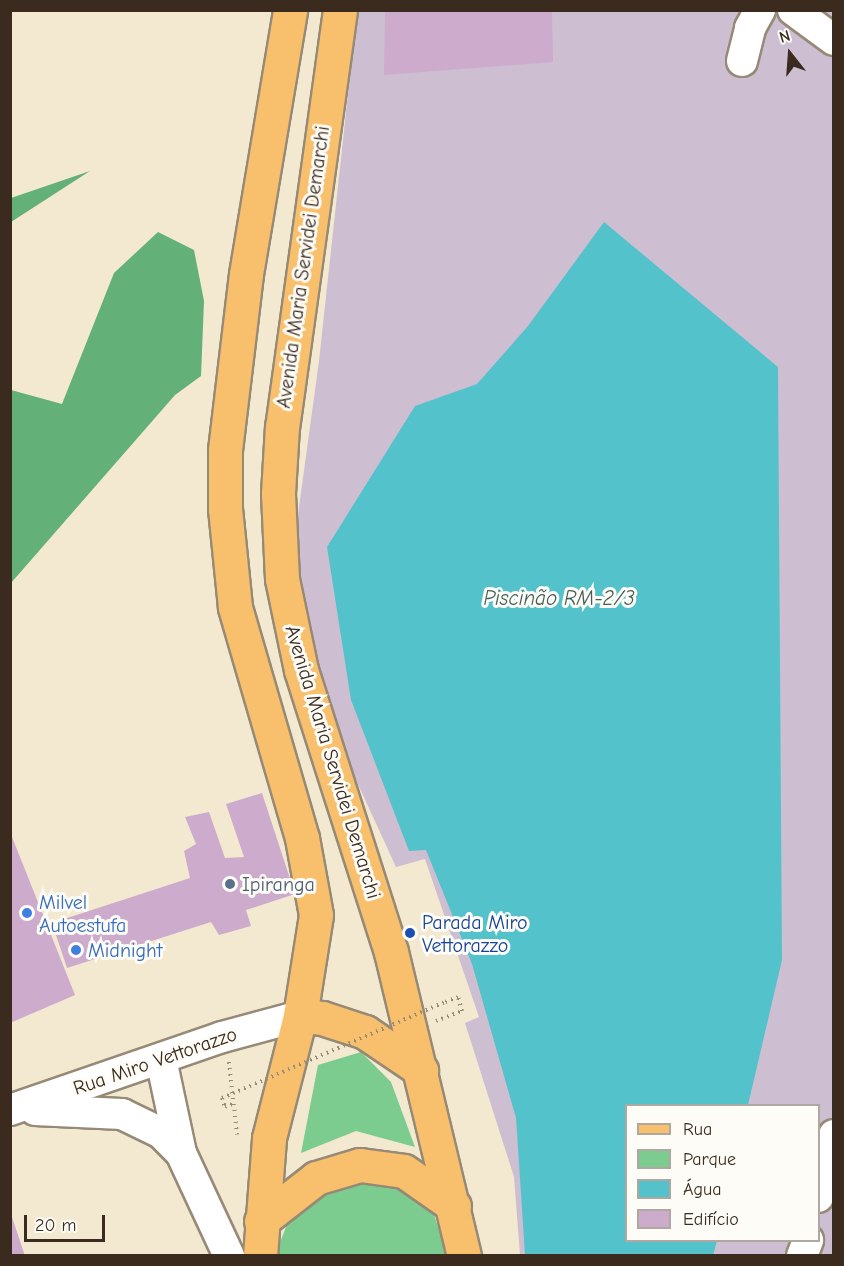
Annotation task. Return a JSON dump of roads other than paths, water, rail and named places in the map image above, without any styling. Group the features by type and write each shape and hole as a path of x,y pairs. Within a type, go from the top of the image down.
{"main road":[{"path":"260,1256 269,1138 300,1016 315,933 314,891 302,838 235,607 225,509 225,450 246,274 290,10"},
{"name":"Avenida Maria Servidei Demarchi","path":"340,10 283,416 278,494 282,569 301,670 391,952 454,1206 464,1256"},
{"path":"300,1016 331,1020 365,1032 421,1070"},
{"path":"261,1221 316,1178 360,1165 404,1171 454,1206"}],"street":[{"path":"742,61 750,28 760,10"},
{"path":"793,10 834,40"},
{"name":"Rua Miro Vettorazzo","path":"11,1110 222,1037 300,1016"},
{"path":"161,1059 181,1153"},
{"name":"Rua Miro Vettorazzo","path":"11,1110 122,1114 154,1128 181,1153 229,1256"},
{"path":"820,1193 834,1135"}],"water":[{"name":"Piscinão RM-2/3","path":"604,222 778,367 782,960 748,1104 625,1104 625,1242 717,1242 713,1255 525,1255 516,1118 472,964 426,850 409,851 351,700 327,547 415,406 477,384 528,326"}],"place":[{"name":"Ipiranga","path":"230,884"},
{"name":"Milvel Autoestufa","path":"27,913"},
{"name":"Parada Miro Vettorazzo","path":"410,933"},
{"name":"Midnight","path":"76,950"}]}
